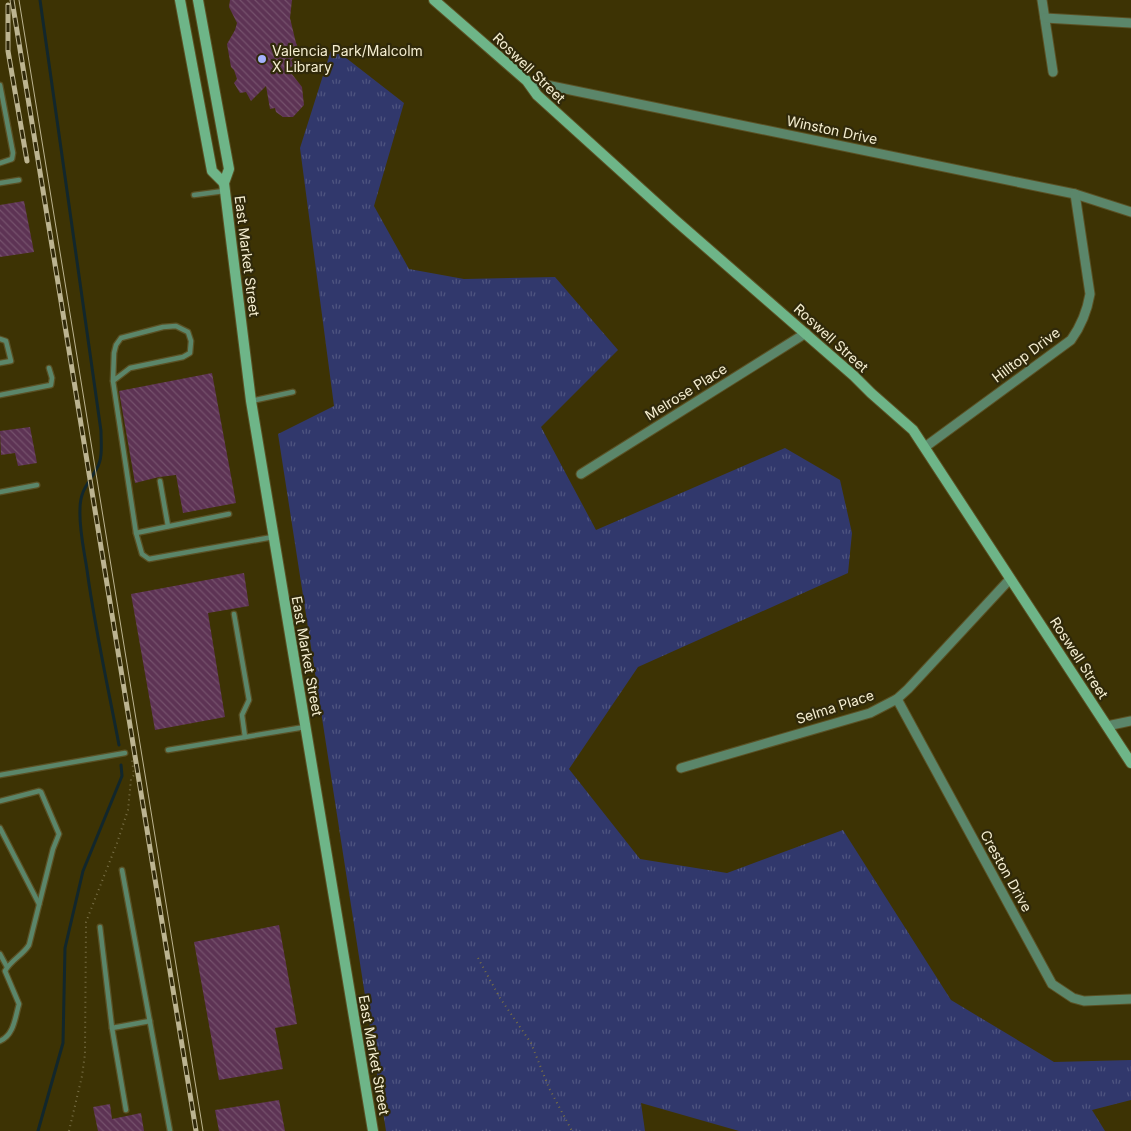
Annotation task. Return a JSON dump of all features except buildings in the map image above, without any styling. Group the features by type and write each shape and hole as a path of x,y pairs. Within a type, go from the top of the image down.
{"main road":[{"name":"East Market Street","path":"180,0 212,171 225,187"},
{"name":"East Market Street","path":"198,0 229,169 225,187 251,401 373,1131"},
{"name":"Roswell Street","path":"434,0 527,81 537,95 675,220 806,333 913,430 1131,763"}],"street":[{"path":"1042,0 1053,72"},
{"path":"1045,18 1131,22"},
{"name":"Winston Drive","path":"527,81 1075,194 1131,212"},
{"name":"Hilltop Drive","path":"924,447 1071,340 1077,331 1086,311 1090,294 1075,194"},
{"name":"Melrose Place","path":"581,474 806,333"},
{"name":"Selma Place","path":"681,768 870,713 897,699 908,690 1010,580"},
{"name":"Creston Drive","path":"897,699 1052,984 1072,998 1084,1001 1131,999"},
{"path":"1107,726 1131,721"}],"lane":[{"path":"0,85 13,153 12,159 0,163"},
{"path":"0,183 19,180"},
{"path":"194,194 225,187"},
{"path":"113,381 130,368 183,357 190,353 191,341 188,332 176,326 163,327 121,338 114,353 113,381 136,533 142,554 148,559 273,537"},
{"path":"0,339 6,341 11,361 0,363"},
{"path":"0,394 52,385 49,368"},
{"path":"251,401 293,392"},
{"path":"160,481 168,526"},
{"path":"0,492 37,485"},
{"path":"136,533 229,514"},
{"path":"234,614 249,700 242,715 245,737"},
{"path":"168,750 305,727"},
{"path":"0,775 125,753"},
{"path":"0,801 41,792 59,834 53,849 29,945 25,951 10,962 5,971 19,1004 10,1034 0,1041"},
{"path":"0,828 39,904"},
{"path":"122,870 170,1131"},
{"path":"100,927 112,1028 126,1110"},
{"path":"0,954 7,967"},
{"path":"112,1028 150,1021"}],"path":[{"path":"478,958 500,998 531,1043 549,1088 572,1131"}],"green space":[{"path":"332,47 404,103 374,206 409,269 464,279 555,277 618,350 541,427 596,530 785,448 840,480 852,533 848,573 638,667 569,769 640,859 727,873 843,830 951,1000 1054,1062 1131,1060 1131,1100 1092,1110 1105,1131 739,1131 641,1103 645,1131 386,1131 278,434 334,406 300,148"}],"waterway":[{"path":"40,0 101,431 99,464 80,502 81,532 94,614 119,745"},
{"path":"38,1131 63,1043 65,948 83,871 122,776 121,765"}],"tram line":[{"path":"19,0 203,1131"}],"railway":[{"path":"12,0 196,1131"},
{"path":"8,5 8,51 27,161"}],"place":[{"name":"Valencia Park/Malcolm X Library","path":"262,59"}]}
